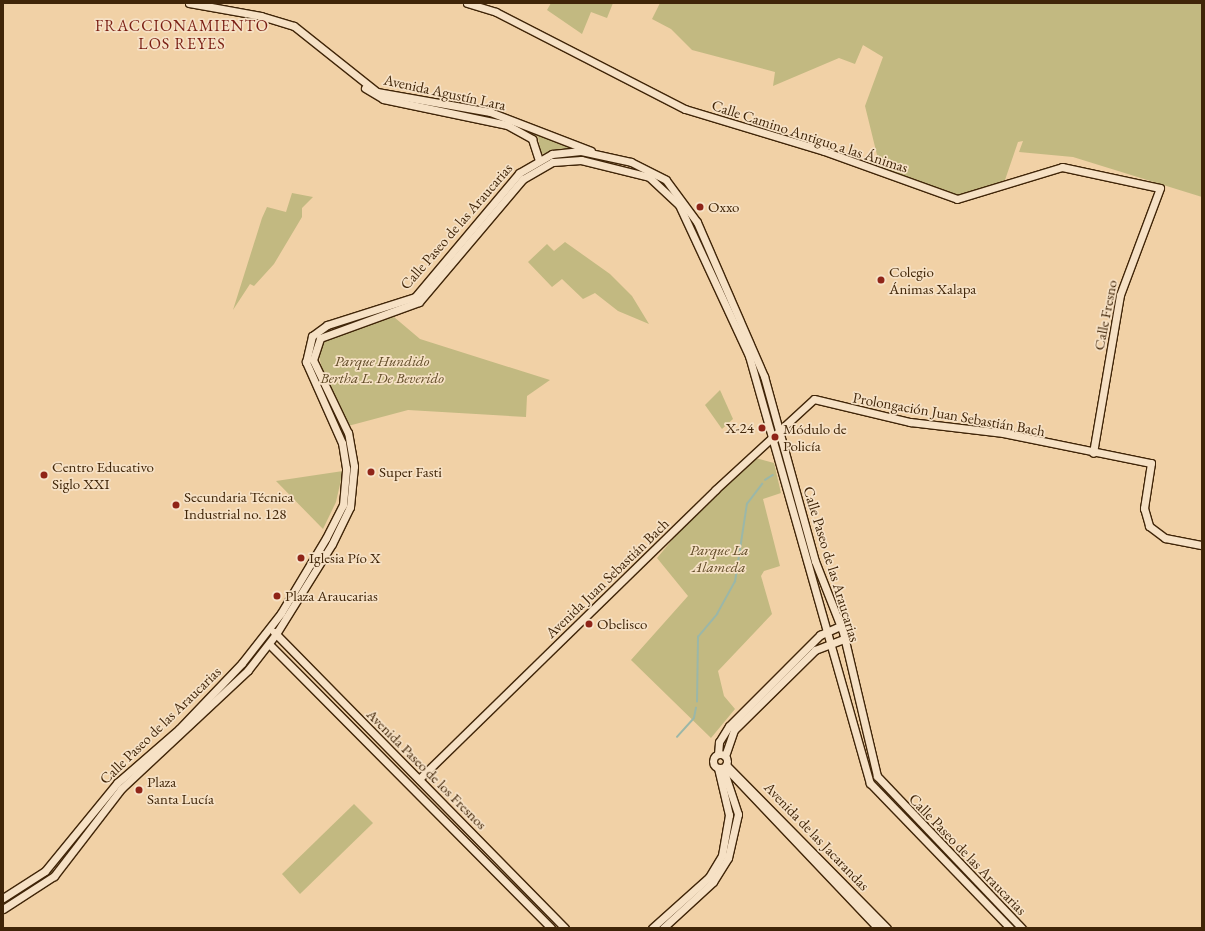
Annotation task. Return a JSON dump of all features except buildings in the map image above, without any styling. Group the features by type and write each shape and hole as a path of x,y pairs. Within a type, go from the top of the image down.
{"main road":[{"path":"189,3 261,16 294,26 356,78"},
{"name":"Calle Camino Antiguo a las Ánimas","path":"467,3 496,12 685,109 824,151 957,199 1062,167 1160,188"},
{"name":"Avenida Agustín Lara","path":"356,78 377,92 490,112 594,152"},
{"name":"Avenida Agustín Lara","path":"356,78 376,97 507,125 532,140 539,160"},
{"name":"Calle Paseo de las Araucarias","path":"3,909 54,876 122,789 218,702 269,644 309,576 343,505 346,468 342,443 308,371 308,343 327,326 415,296 502,197 519,173 539,160 568,152 594,152 652,172 677,192 697,222 742,330 870,783 1010,928"},
{"name":"Calle Paseo de las Araucarias","path":"502,197 522,179 553,162 594,161 649,178 679,205 764,376 815,562 844,639 877,776 1022,928"},
{"name":"Calle Fresno","path":"1093,453 1120,295 1160,188"},
{"name":"Prolongación Juan Sebastián Bach","path":"814,399 861,412 950,429 1003,434 1093,453 1151,463 1144,508 1149,526 1165,538 1202,546"},
{"name":"Avenida Juan Sebastián Bach","path":"419,780 779,430 814,399"},
{"name":"Calle Paseo de las Araucarias","path":"3,898 45,871 113,787 212,696 270,628 309,576"},
{"path":"652,928 709,877 722,855 729,815 720,742 729,726 827,630 840,626"},
{"name":"Avenida Paseo de los Fresnos","path":"270,628 565,928"},
{"path":"663,928 721,872 737,830 734,794 723,767 713,761 722,755 734,730 815,650 830,643 844,639"},
{"name":"Avenida Paseo de los Fresnos","path":"269,644 537,912 551,928"},
{"name":"Avenida de las Jacarandas","path":"723,767 878,928"},
{"name":"Avenida de las Jacarandas","path":"723,767 887,928"},
{"path":"734,794 735,790 744,790"},
{"path":"537,912 544,906"}],"green space":[{"path":"551,3 613,3 607,18 591,12 582,34 547,10"},
{"path":"660,3 1202,3 1202,197 1073,157 1019,152 1023,141 1018,142 1005,180 960,196 875,168 878,159 865,106 883,57 863,45 855,64 839,58 773,86 775,72 692,50 671,29 652,19"},
{"path":"407,99 450,106 505,119 503,122 407,103"},
{"path":"515,123 582,148 541,154 538,137 514,125"},
{"path":"292,193 313,197 302,208 302,217 274,264 254,286 250,284 233,310 262,218 267,207 286,212"},
{"path":"565,242 610,274 632,296 649,324 618,311 595,293 583,299 562,279 552,287 528,262 547,244 554,251"},
{"name":"Parque Hundido Bertha L. De Beverido","path":"394,317 420,339 550,380 527,396 526,417 408,410 348,426 326,385 317,348 336,334"},
{"path":"720,390 733,419 722,429 705,405"},
{"name":"Parque La Alameda","path":"752,457 774,463 781,493 763,499 780,566 764,571 761,576 772,614 718,671 724,696 735,709 711,738 631,660 688,596 657,558 687,522"},
{"path":"343,471 336,502 323,529 276,481"},
{"path":"354,804 373,823 300,894 282,874"},
{"path":"52,869 55,873 3,907 3,901"}],"waterway":[{"path":"765,480 773,475"},
{"path":"697,702 698,637 717,614 735,582 747,504 762,484"},
{"path":"677,737 694,718 696,708"}],"place":[{"name":"Oxxo","path":"700,207"},
{"name":"Colegio Ánimas Xalapa","path":"881,280"},
{"name":"X-24","path":"762,428"},
{"name":"Módulo de Policía","path":"775,437"},
{"name":"Super Fasti","path":"371,472"},
{"name":"Centro Educativo Siglo XXI","path":"44,475"},
{"name":"Secundaria Técnica Industrial no. 128","path":"176,505"},
{"name":"Iglesia Pío X","path":"301,558"},
{"name":"Plaza Araucarias","path":"277,596"},
{"name":"Obelisco","path":"589,624"},
{"name":"Plaza Santa Lucía","path":"139,790"}],"district":[{"name":"FRACCIONAMIENTO LOS REYES","path":"182,35"}]}
